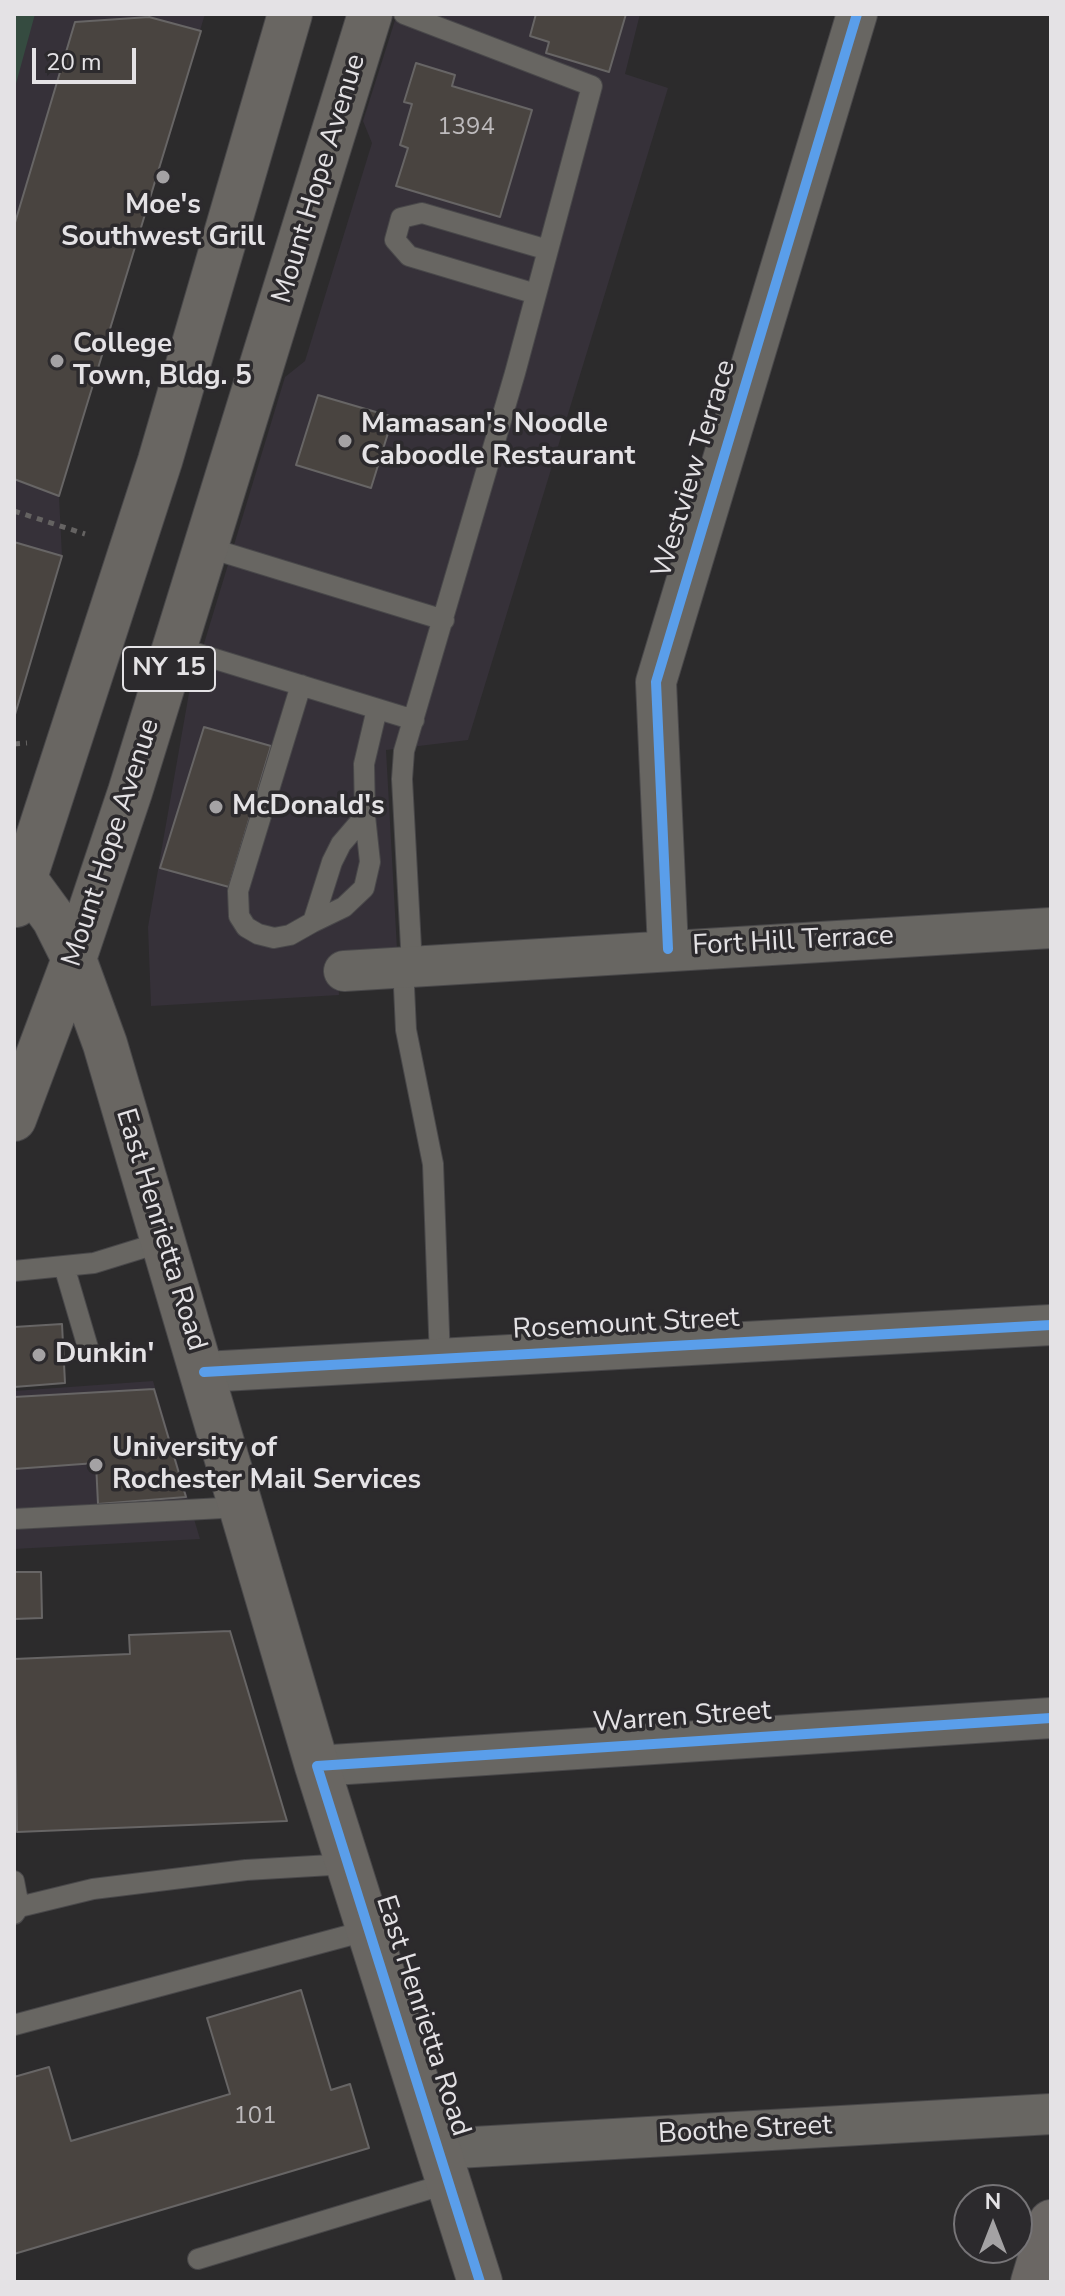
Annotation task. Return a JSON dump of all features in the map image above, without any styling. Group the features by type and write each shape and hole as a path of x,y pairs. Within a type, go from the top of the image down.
{"main road":[{"name":"NY 15","path":"17,903 160,461 290,14"},
{"name":"Mount Hope Avenue","path":"14,1119 74,959 176,647 370,14"},
{"path":"17,903 74,959"},
{"name":"East Henrietta Road","path":"74,959 105,1044 162,1242 204,1372 317,1766 480,2282"},
{"path":"1033,2282 1051,2222"}],"street":[{"name":"Westview Terrace","path":"668,949 656,682 857,14"},
{"name":"Fort Hill Terrace","path":"344,971 1051,928"},
{"name":"Rosemount Street","path":"204,1372 1051,1325"},
{"name":"Warren Street","path":"317,1766 1051,1718"},
{"name":"Boothe Street","path":"444,2166 1051,2114"}],"lane":[{"path":"404,14 592,86 444,620 404,751 402,779 408,966 406,1030 433,1164 440,1360"},
{"path":"536,294 409,256 395,240 401,218 422,213 548,250"},
{"path":"206,547 444,620"},
{"path":"176,647 414,720"},
{"path":"301,685 237,901 239,916 246,927 258,934 274,938 290,935 344,907 364,888 370,862 364,764 377,709"},
{"path":"313,922 332,862 341,844 365,816"},
{"path":"14,1271 94,1263 162,1242"},
{"path":"64,1266 89,1351"},
{"path":"14,1519 242,1507"},
{"path":"14,1881 16,1911 124,1885 246,1870 348,1864"},
{"path":"14,2025 369,1930"},
{"path":"198,2259 444,2166"}],"path":[{"path":"14,511 85,534"},
{"path":"14,744 27,743"}],"shaded area":[{"name":"College Town, Bldg. 5","path":"14,14 205,14 59,496 62,556 14,719"},
{"path":"397,14 640,14 625,74 668,88 468,740 386,750 397,949 338,956 339,995 151,1006 148,927 189,693 285,377 305,361 372,143 363,121"},
{"name":"University of Rochester Mail Services","path":"153,1381 200,1539 14,1549 14,1391"}],"green space":[{"path":"14,14 35,14 14,91"}],"building":[{"path":"536,14 626,14 609,72 546,53 549,42 530,36"},
{"name":"College Town, Bldg. 5","path":"149,17 201,31 59,496 14,479 14,226 75,22"},
{"path":"416,63 455,75 452,86 532,110 500,217 396,186 408,148 400,145 412,104 404,102"},
{"name":"Mamasan's Noodle Caboodle Restaurant","path":"318,395 393,417 371,488 296,465"},
{"path":"14,542 62,556 14,718"},
{"name":"McDonald's","path":"204,727 271,746 229,887 160,868"},
{"name":"Dunkin'","path":"62,1324 65,1383 14,1387 14,1327"},
{"name":"University of Rochester Mail Services","path":"154,1389 186,1497 98,1504 96,1463 14,1469 14,1397"},
{"path":"14,1572 41,1572 42,1618 14,1619"},
{"path":"230,1631 287,1821 17,1832 14,1659 130,1654 129,1635"},
{"path":"301,1990 331,2090 350,2084 369,2148 14,2254 14,2077 49,2067 71,2141 230,2094 207,2018"}],"cycle path":[{"path":"668,949 656,682 857,14"},
{"path":"204,1372 1051,1325"},
{"path":"480,2282 317,1766 1051,1718"}],"place":[{"name":"Moe's Southwest Grill","path":"163,177"},
{"name":"College Town, Bldg. 5","path":"57,361"},
{"name":"Mamasan's Noodle Caboodle Restaurant","path":"345,441"},
{"name":"McDonald's","path":"216,807"},
{"name":"Dunkin'","path":"39,1355"},
{"name":"University of Rochester Mail Services","path":"96,1465"}]}
